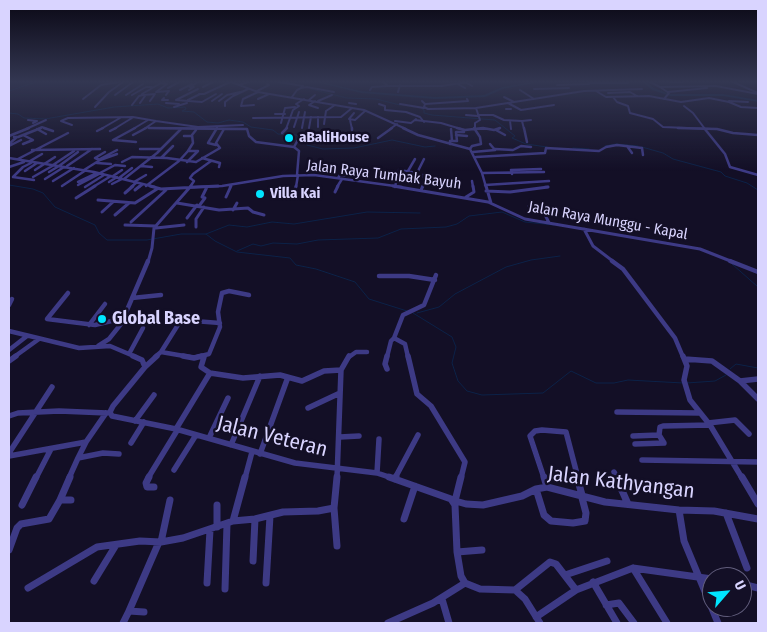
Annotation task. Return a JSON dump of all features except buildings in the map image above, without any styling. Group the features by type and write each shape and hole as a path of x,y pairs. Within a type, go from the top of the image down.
{"street":[{"path":"282,133 292,111"},
{"path":"310,128 312,111"},
{"path":"324,124 327,111"},
{"path":"339,122 340,117 347,111"},
{"path":"350,120 355,120 364,111"},
{"path":"390,120 395,111"},
{"path":"398,111 418,116 424,122"},
{"path":"477,111 480,120 474,124 474,129 480,137 480,144"},
{"path":"493,111 496,116"},
{"path":"630,111 652,119 663,127 705,128 758,136"},
{"path":"691,111 725,154 730,167 758,175"},
{"path":"294,127 299,112"},
{"path":"302,128 305,112"},
{"path":"370,112 418,135 471,150 531,147"},
{"path":"390,120 401,112"},
{"path":"261,119 269,113"},
{"path":"275,122 275,113 285,114 281,123"},
{"path":"352,130 349,117 354,113"},
{"path":"261,119 262,114"},
{"path":"261,119 325,117 333,115 340,117"},
{"path":"332,123 333,115"},
{"path":"466,115 496,116 508,121 514,119 522,121 531,120"},
{"path":"72,125 61,121 68,118 100,116 133,117 186,126 245,129 248,131"},
{"path":"390,120 411,123 418,116"},
{"path":"505,116 511,129"},
{"path":"97,131 119,118 126,117"},
{"path":"110,131 133,117"},
{"path":"318,117 318,127"},
{"path":"261,119 267,124"},
{"path":"9,135 37,121 28,120"},
{"path":"9,135 46,120"},
{"path":"136,142 113,140 148,120"},
{"path":"415,120 441,123 465,130 496,130 505,135"},
{"path":"133,135 156,121"},
{"path":"522,121 527,142"},
{"path":"154,128 159,124"},
{"path":"378,138 397,124"},
{"path":"147,127 195,130 243,125"},
{"path":"76,198 141,166 186,126"},
{"path":"9,146 23,135 37,129 43,127 53,131"},
{"path":"135,190 179,160 188,151 193,143 192,136 198,127"},
{"path":"85,187 102,173 115,165 123,164 131,157 196,162 219,149 220,147 208,143 217,128"},
{"path":"496,130 500,128"},
{"path":"37,129 46,134"},
{"path":"164,132 168,129"},
{"path":"216,145 224,129"},
{"path":"451,143 452,129"},
{"path":"237,132 248,131"},
{"path":"248,131 249,136 256,142 294,147 300,153 295,190"},
{"path":"456,135 456,132 470,132"},
{"path":"16,159 68,133"},
{"path":"9,135 26,141"},
{"path":"23,135 33,140 23,144"},
{"path":"451,143 457,141 456,135"},
{"path":"456,135 467,136"},
{"path":"184,136 192,136"},
{"path":"294,147 299,138"},
{"path":"459,146 461,143 460,138"},
{"path":"269,144 273,140"},
{"path":"48,142 55,143"},
{"path":"471,150 472,146 480,144 492,144 495,149"},
{"path":"499,144 504,148"},
{"path":"476,157 545,153 546,148 599,151 614,145 642,148 643,155"},
{"path":"160,158 173,146"},
{"path":"627,146 632,153"},
{"path":"45,179 93,149"},
{"path":"32,150 100,149"},
{"path":"140,149 160,149"},
{"path":"49,172 74,150"},
{"path":"471,150 482,173 490,201"},
{"path":"186,162 198,151 188,151"},
{"path":"42,154 13,176 16,179 34,179 78,152"},
{"path":"100,160 95,158 105,152"},
{"path":"62,186 95,163 107,159 117,152"},
{"path":"173,159 178,156"},
{"name":"Jalan Raya Tumbak Bayuh","path":"9,158 102,173 166,190 208,188 298,175 340,179 490,201"},
{"path":"35,170 55,158"},
{"path":"202,158 221,164 219,167"},
{"path":"408,171 415,159"},
{"path":"395,188 399,170 418,172 424,159"},
{"path":"98,346 109,339 118,329 124,318 148,262 155,227 194,181 190,178 193,174 211,161"},
{"path":"9,167 29,162"},
{"path":"25,171 38,163"},
{"path":"95,163 111,164"},
{"path":"141,166 152,167"},
{"path":"53,181 74,168"},
{"path":"110,184 132,168"},
{"path":"78,184 112,169"},
{"path":"118,184 118,178 122,170"},
{"path":"482,173 512,174 543,171"},
{"path":"125,193 135,182 146,175"},
{"path":"335,192 340,175 349,176"},
{"path":"421,190 425,180 423,175"},
{"path":"102,184 118,178"},
{"path":"466,197 474,192 472,181"},
{"path":"485,185 549,181"},
{"path":"226,197 231,185"},
{"path":"486,191 508,192 548,187"},
{"path":"196,227 200,206 205,198 202,197 208,188"},
{"path":"98,200 135,204 157,189"},
{"path":"131,222 166,190"},
{"path":"142,199 154,201"},
{"name":"Jalan Raya Munggu - Kapal","path":"490,201 518,217 700,249 758,272"},
{"path":"102,212 113,202"},
{"path":"115,215 129,203"},
{"path":"177,203 200,206 211,211 248,208 264,216"},
{"path":"233,210 237,203"},
{"path":"187,218 200,206"},
{"path":"529,206 541,206 549,223"},
{"path":"125,225 155,227 184,225"},
{"path":"584,229 594,246 623,269 675,338 687,366 684,380 690,400 709,424 758,504"},
{"path":"380,276 435,277 424,304 414,311 403,315 391,342 385,365"},
{"path":"161,352 194,358 204,357 209,354 220,323 218,312 222,293 229,291 249,294"},
{"path":"68,293 46,319 89,325 110,323 124,318"},
{"path":"132,298 160,295"},
{"path":"9,305 12,299"},
{"path":"89,325 105,304"},
{"path":"9,550 17,528 21,524 49,519 60,500 86,442 118,399 145,367 161,352 181,320 220,323"},
{"path":"129,354 143,328"},
{"path":"9,331 79,348 110,346 144,362 145,367"},
{"path":"9,350 27,336"},
{"path":"394,338 405,344 417,394 431,406 440,422 449,432 456,450 465,462 454,500 458,552 462,576 466,583 480,588 515,590 525,599 538,620 576,590 634,568 702,578"},
{"path":"9,362 39,339"},
{"path":"109,339 110,346"},
{"path":"337,546 334,508 340,437 340,370 350,355 366,352"},
{"path":"204,357 201,367 210,373 243,378 272,374 306,380 324,371 340,370"},
{"path":"685,359 709,360 756,393 758,400"},
{"path":"154,487 147,487 146,483 210,373"},
{"path":"231,445 260,376"},
{"path":"260,454 288,377"},
{"path":"740,381 758,379"},
{"path":"9,455 52,387"},
{"path":"308,408 340,393"},
{"path":"135,421 154,395"},
{"path":"208,438 228,398"},
{"name":"Jalan Veteran","path":"9,416 18,413 79,410 108,413 208,438 294,463 338,470 377,473 454,500"},
{"path":"617,412 700,413"},
{"path":"635,444 664,443 659,435 660,427 663,426 709,424 735,420 749,434"},
{"path":"131,443 144,422"},
{"path":"536,489 544,515 551,522 573,524 585,521 586,513 566,432 535,431 530,436 547,487"},
{"path":"174,470 196,435"},
{"path":"395,479 418,435"},
{"path":"633,436 659,435"},
{"path":"340,437 359,436"},
{"path":"377,473 379,439"},
{"path":"9,455 86,442"},
{"path":"22,504 51,449"},
{"path":"225,589 230,522 252,452"},
{"path":"78,458 103,453 119,454"},
{"path":"642,460 758,462"},
{"path":"614,472 628,504"},
{"path":"404,519 415,486"},
{"name":"Jalan Kathyangan","path":"454,500 466,504 483,505 522,496 536,489 547,487 603,501 679,510 704,510 758,518"},
{"path":"60,500 71,500"},
{"path":"123,623 160,542 170,500"},
{"path":"207,583 217,505"},
{"path":"28,588 92,550 140,541 160,542 183,538 230,522 255,519 283,512 318,511 334,508"},
{"path":"679,510 684,541 697,577 718,623"},
{"path":"726,514 747,567"},
{"path":"266,583 270,516"},
{"path":"253,562 255,519"},
{"path":"94,581 116,545"},
{"path":"458,552 482,550"},
{"path":"565,575 607,561"},
{"path":"515,590 550,562 556,564 576,590"},
{"path":"634,568 667,623"},
{"path":"593,582 616,623"},
{"path":"388,623 400,621 442,599 466,583"},
{"path":"442,599 449,623"},
{"path":"606,606 619,603 634,623"},
{"path":"128,611 144,612"}],"waterway":[{"path":"9,113 18,114 24,118 45,119 88,111"},
{"path":"188,111 194,112 207,122 218,123 229,120 243,122 251,127 273,130 278,134 296,135 304,138 307,145 323,149 354,148 392,140 425,147 435,146"},
{"path":"424,111 432,115 495,120 515,136 512,138 526,144 547,147"},
{"path":"605,146 616,144 638,146"},
{"path":"642,147 663,153 673,159 721,172 725,176 747,183 758,190"},
{"path":"573,148 589,149"},
{"path":"9,185 33,189 43,193 55,207 95,225 99,233 107,240 147,240 181,234 206,234"},
{"path":"206,234 229,225 247,227 272,222 294,224 367,212 420,213"},
{"path":"237,251 253,244 261,246 273,243 297,244 318,240 378,238 401,229 446,227 457,224 469,216 502,212 525,222 554,225"},
{"path":"206,234 215,241 237,252 290,258 296,265 316,269 355,282 369,299 407,311"},
{"path":"417,313 439,307 455,294 506,267 531,260 560,256"},
{"path":"732,264 758,287"},
{"path":"413,313 452,337 456,347 452,363 458,381 467,391 482,395 543,393 571,371 596,383 614,383 628,380 683,383"},
{"path":"730,369 736,364 758,368"},
{"path":"687,383 715,381 726,375"}],"place":[{"name":"aBaliHouse","path":"289,138"},
{"name":"Villa Kai","path":"260,194"},
{"name":"Global Base","path":"102,319"}]}
